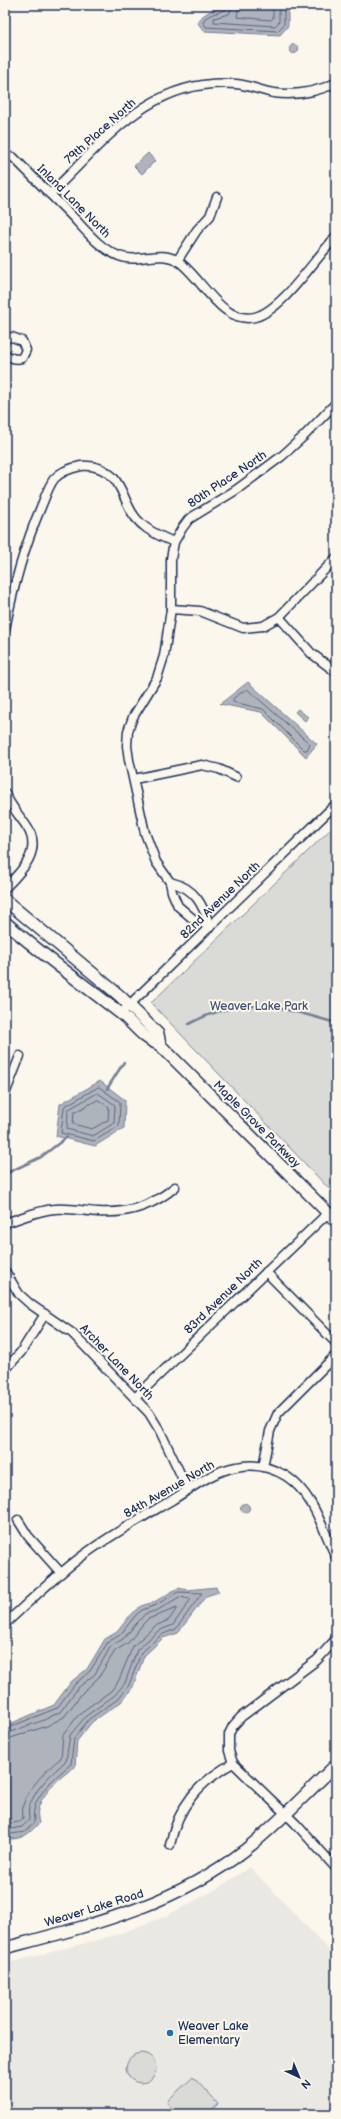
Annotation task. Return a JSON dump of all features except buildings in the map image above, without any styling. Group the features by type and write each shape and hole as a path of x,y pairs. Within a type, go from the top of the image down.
{"main road":[{"name":"Maple Grove Parkway","path":"5,900 129,1005 158,1034 160,1045"},
{"name":"Maple Grove Parkway","path":"5,922 54,963 120,1014 149,1041 160,1045 336,1222"},
{"name":"Weaver Lake Road","path":"5,1948 100,1922 168,1897 216,1871 244,1850 285,1815 336,1765"}],"street":[{"name":"79th Place North","path":"50,194 133,114 152,101 173,91 195,85 223,83 240,85 274,93 293,94 311,92 336,83"},
{"name":"Inland Lane North","path":"13,157 110,252 133,259 159,256 177,260"},
{"path":"217,197 210,216 197,230 177,260 224,309 240,318 254,317 270,309 296,284 336,237"},
{"path":"5,339 12,337 22,341 26,350 22,358 18,359 12,359 5,354"},
{"name":"80th Place North","path":"174,542 189,519 236,490 282,456 336,403"},
{"path":"5,630 19,566 32,528 48,490 54,480 62,472 85,466 96,467 105,471 120,488 132,515 139,524 148,531 174,542 171,559 171,609 161,666 157,678 133,717 128,731 129,760 149,847 156,862 170,882 174,900 178,906 192,918 210,927"},
{"path":"171,609 200,611 243,628 263,626 279,617 336,558"},
{"path":"279,617 311,653 336,672"},
{"path":"134,779 202,765 218,768 236,778"},
{"path":"5,793 30,832 32,846 26,866 5,888"},
{"name":"82nd Avenue North","path":"120,1014 336,804"},
{"path":"170,882 188,888 200,899 210,927"},
{"path":"5,1094 20,1056"},
{"path":"5,1223 37,1212 55,1209 115,1213 132,1210 157,1201 175,1187"},
{"name":"83rd Avenue North","path":"136,1397 328,1213"},
{"name":"Archer Lane North","path":"5,1271 19,1294 72,1333 136,1397 160,1430 188,1490"},
{"path":"266,1272 336,1343"},
{"path":"5,1370 21,1352 45,1314"},
{"path":"336,1354 278,1413 270,1431 264,1467 286,1477 305,1495 336,1557"},
{"name":"84th Avenue North","path":"5,1624 61,1573 98,1544 224,1470 250,1465 264,1467"},
{"path":"18,1520 28,1536 61,1573"},
{"path":"336,1639 317,1660 241,1717 233,1726 228,1743 233,1763 336,1868"},
{"path":"170,1845 173,1829 180,1812 190,1796 203,1782 233,1763"}],"shaded area":[{"name":"Weaver Lake Elementary","path":"250,1867 331,1952 336,1948 336,2114 20,2114 5,2101 5,1964 116,1935 166,1916 215,1890"}],"green space":[{"name":"Weaver Lake Park","path":"336,824 336,1196 151,1003"},
{"path":"141,2053 152,2057 156,2068 152,2079 141,2083 130,2079 126,2068 130,2057"},
{"path":"193,2077 218,2104 207,2114 177,2114 166,2102"}],"water":[{"path":"231,5 288,5 288,26 280,35 204,31 197,22 208,12"},
{"path":"292,45 296,45 298,49 296,53 292,53 290,51 290,47"},
{"path":"148,153 155,161 142,174 134,166"},
{"path":"248,682 317,744 306,757 261,712 220,704"},
{"path":"298,709 308,717 305,721 295,712"},
{"path":"100,1081 125,1100 124,1128 95,1146 56,1136 60,1104"},
{"path":"245,1503 250,1508 245,1513 240,1508"},
{"path":"216,1587 219,1592 206,1596 178,1633 163,1638 144,1656 133,1687 121,1702 92,1722 77,1741 75,1767 58,1780 43,1798 38,1812 39,1823 31,1831 20,1838 5,1839 5,1726 54,1705 71,1682 87,1669 105,1639 117,1632 132,1613 141,1606 154,1602 178,1588 188,1590"}],"waterway":[{"path":"189,1024 227,1009 245,1006 279,1008 336,1023"},
{"path":"107,1089 124,1062"},
{"path":"5,1174 41,1157 67,1137"}],"place":[{"name":"Weaver Lake Elementary","path":"170,2033"}]}
